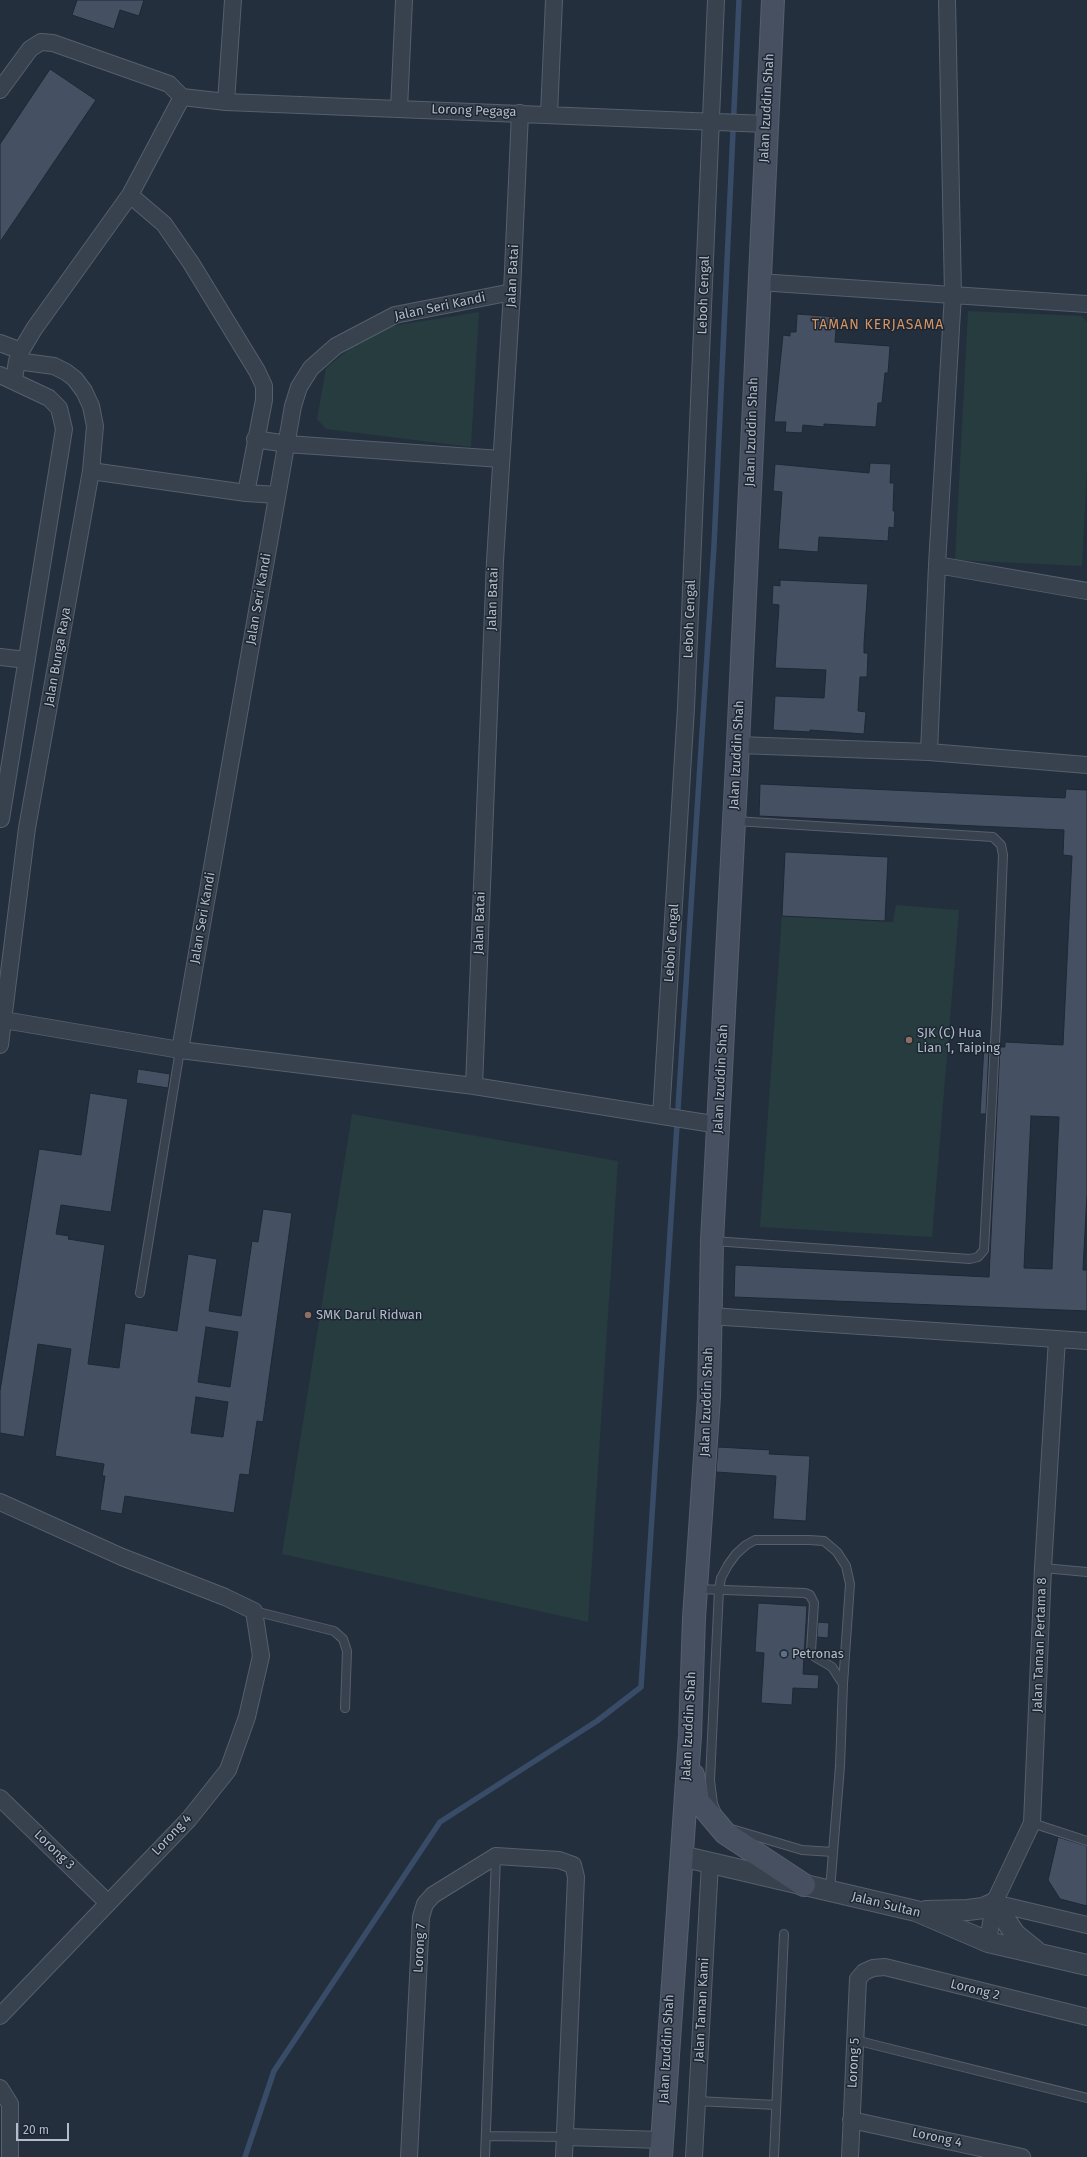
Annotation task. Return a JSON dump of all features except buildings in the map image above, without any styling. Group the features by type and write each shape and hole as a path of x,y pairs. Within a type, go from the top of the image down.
{"main road":[{"name":"Jalan Izuddin Shah","path":"661,2148 690,1736 696,1589 709,1397 712,1241 738,745 772,0"},
{"path":"690,1736 693,1776 698,1801 709,1816 737,1843 804,1885"}],"street":[{"path":"226,102 234,0"},
{"path":"399,109 404,0"},
{"path":"549,114 554,0"},
{"name":"Leboh Cengal","path":"665,1117 718,122 716,0"},
{"path":"930,752 937,565 953,294 947,0"},
{"path":"0,90 30,49 41,42 53,43 169,84 182,97 130,195 34,329 7,377 49,398 60,408 64,429 1,819"},
{"name":"Lorong Pegaga","path":"182,97 226,102 766,124"},
{"name":"Jalan Batai","path":"474,1086 494,569 512,292 520,113"},
{"path":"130,195 164,224 191,263 257,371 264,386 264,400 255,439 246,493"},
{"path":"759,282 1087,304"},
{"name":"Jalan Seri Kandi","path":"180,1050 287,444 292,406 299,387 311,368 336,346 395,315 512,292"},
{"name":"Jalan Bunga Raya","path":"0,343 19,356 54,366 75,379 84,391 91,406 95,426 91,471 27,828 0,1045"},
{"path":"255,439 287,444 501,459"},
{"path":"91,471 246,493 277,495"},
{"path":"937,565 1087,591"},
{"path":"0,657 27,660"},
{"path":"738,745 930,752 1087,765"},
{"path":"4,1020 180,1050 474,1086 719,1126"},
{"path":"710,1316 1087,1341"},
{"name":"Jalan Taman Pertama 8","path":"988,1942 994,1903 1032,1823 1043,1568 1057,1339"},
{"path":"0,1502 122,1557 225,1597 254,1611"},
{"name":"Lorong 4","path":"0,2016 188,1818 228,1770 247,1717 261,1656 254,1611"},
{"name":"Lorong 3","path":"0,1798 107,1902"},
{"path":"496,1856 559,1860 573,1865 576,1877 564,2157"},
{"name":"Lorong 7","path":"409,2157 421,1917 425,1904 433,1895 496,1856"},
{"name":"Jalan Sultan","path":"681,1856 916,1911 988,1942 1087,1965"},
{"name":"Jalan Taman Kami","path":"694,2157 710,1863"},
{"path":"916,1911 968,1910 983,1908 994,1903 1087,1925"},
{"path":"994,1903 1015,1934 1039,1954"},
{"name":"Lorong 2","path":"864,1972 873,1968 885,1968 1087,2017"},
{"name":"Lorong 5","path":"850,2157 858,1979 864,1972"},
{"path":"0,2088 10,2104 10,2157"},
{"name":"Lorong 4","path":"852,2120 1022,2157"},
{"path":"566,2137 661,2148"}],"lane":[{"path":"712,1241 970,1259 978,1257 984,1250 997,1005 1003,855 1001,846 993,837 734,821"},
{"path":"140,1293 180,1050"},
{"path":"830,1891 833,1852 843,1684 850,1584 846,1566 837,1552 824,1542 755,1540 736,1554 721,1578 719,1589 710,1780 713,1804 719,1818 731,1829 802,1850 833,1852"},
{"path":"1043,1568 1087,1572"},
{"path":"696,1589 805,1593 810,1595 814,1602 812,1654 832,1667 843,1684"},
{"path":"254,1611 334,1631 343,1639 347,1651 345,1708"},
{"path":"1032,1823 1087,1841"},
{"path":"485,2157 496,1856"},
{"path":"774,2157 784,1934"},
{"path":"855,2040 1087,2098"},
{"path":"697,2101 776,2105"},
{"path":"486,2136 566,2137"}],"green space":[{"path":"968,311 1082,316 1087,322 1087,468 1082,566 955,560"},
{"path":"479,312 471,447 326,429 317,419 326,368 359,341 392,326"},
{"path":"896,905 959,910 932,1237 760,1227 782,916 893,922"},
{"path":"352,1114 618,1161 588,1622 282,1554"}],"waterway":[{"path":"245,2157 274,2071 440,1822 597,1721 641,1687 714,546 739,0"}],"place":[{"name":"SJK (C) Hua Lian 1, Taiping","path":"909,1040"},
{"name":"SMK Darul Ridwan","path":"308,1315"},
{"name":"Petronas","path":"784,1654"}],"district":[{"name":"TAMAN KERJASAMA","path":"878,325"}]}
